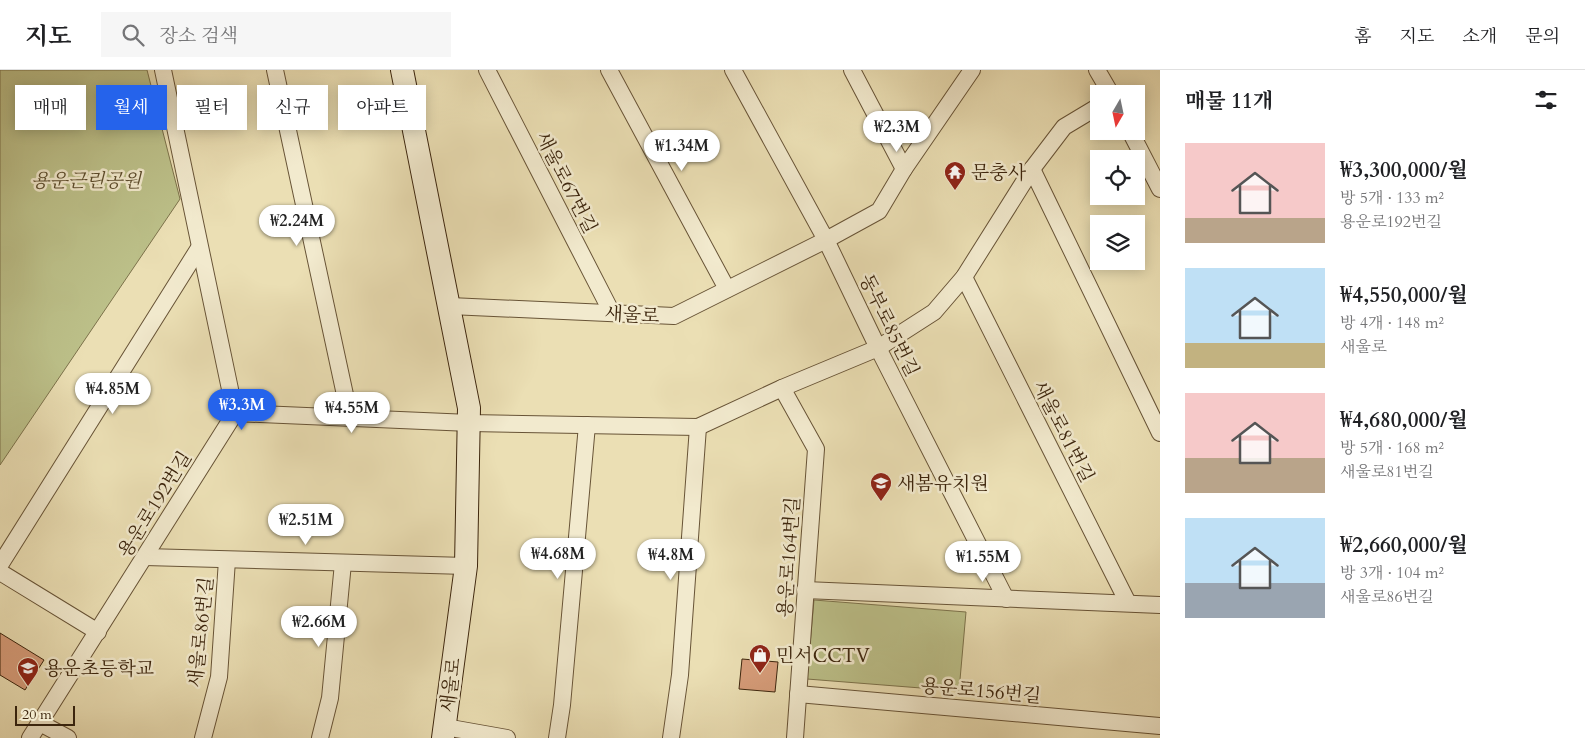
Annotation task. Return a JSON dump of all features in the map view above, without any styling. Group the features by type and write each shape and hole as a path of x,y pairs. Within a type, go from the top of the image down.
{"street":[{"path":"162,70 235,413 470,423 698,427 782,388 878,348 934,312 964,277 1032,170 1064,127 1090,111"},
{"path":"275,70 350,418"},
{"name":"새울로","path":"402,70 450,306 469,408 470,423 466,566 444,733"},
{"name":"새울로67번길","path":"487,70 612,313"},
{"path":"609,70 727,289"},
{"name":"동부로85번길","path":"733,70 826,240 878,348 1006,599"},
{"path":"852,70 904,169"},
{"name":"새울로","path":"450,306 674,316 826,240 879,211 904,169 972,70"},
{"path":"1097,70 1106,85"},
{"path":"1135,140 1160,189"},
{"path":"1032,170 1160,433"},
{"path":"0,564 199,248"},
{"name":"새울로81번길","path":"964,277 1128,603"},
{"name":"용운로164번길","path":"782,388 816,449 795,738"},
{"name":"용운로192번길","path":"30,738 235,413"},
{"path":"557,738 562,706 587,425"},
{"path":"671,738 680,675 698,427"},
{"name":"새울로86번길","path":"145,558 466,566"},
{"name":"새울로86번길","path":"204,738 219,677 227,560"},
{"path":"320,738 330,698 343,563"},
{"path":"0,572 98,632"},
{"path":"805,590 1160,605"},
{"name":"용운로156번길","path":"798,694 1160,726"},
{"path":"40,723 68,738"},
{"path":"444,733 507,738"}],"green space":[{"name":"용운근린공원","path":"0,70 147,70 151,85 96,85 96,130 162,130 180,199 0,465"},
{"path":"814,600 966,612 959,691 807,679"}],"building":[{"path":"0,633 44,660 25,690 0,675"},
{"path":"742,659 778,662 775,692 739,689"}],"place":[{"name":"문충사","path":"955,191"},
{"name":"새봄유치원","path":"881,502"},
{"name":"민서CCTV","path":"760,674"},
{"name":"용운초등학교","path":"28,687"}]}
